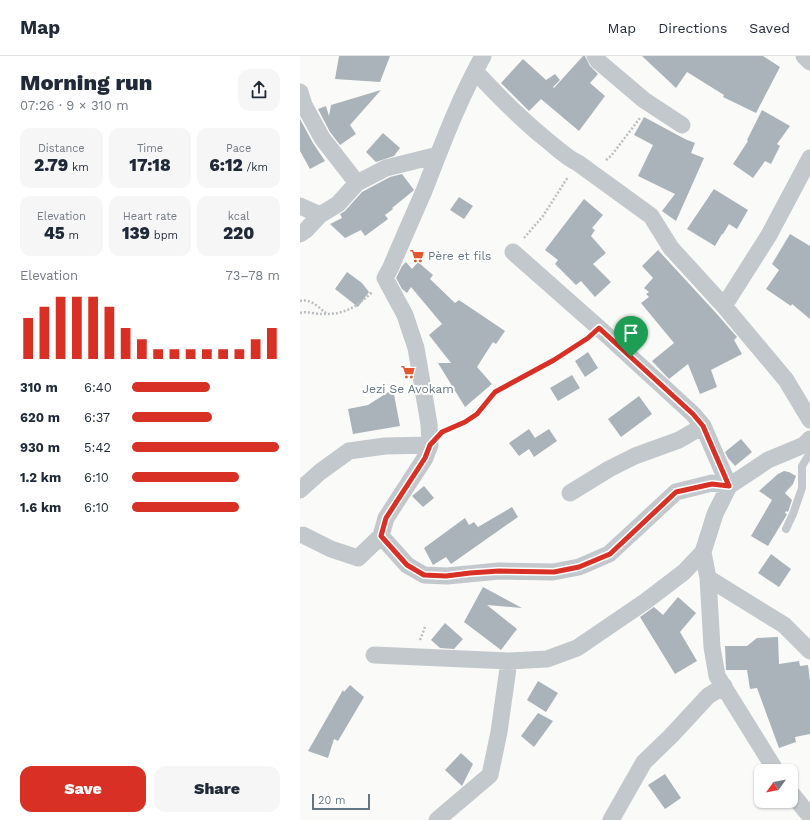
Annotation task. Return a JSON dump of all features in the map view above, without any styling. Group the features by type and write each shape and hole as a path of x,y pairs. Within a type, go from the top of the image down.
{"street":[{"path":"303,535 331,550 358,558 381,536 386,518 425,458 430,445 429,424 416,348 404,315 385,278 483,56"},
{"path":"595,56 598,61 644,100 682,125"},
{"path":"804,56 810,62"},
{"path":"475,72 536,132 565,155 651,216 671,248 724,306 786,380 810,420"},
{"path":"300,92 304,105 322,138 357,183"},
{"path":"300,234 306,230 320,215 338,204 357,183 386,168 438,155"},
{"path":"724,306 769,235 807,161 810,158"},
{"path":"300,206 320,215"},
{"path":"512,252 599,328 693,414 703,426 729,486"},
{"path":"570,493 609,469 635,456 679,440 703,426"},
{"path":"300,490 320,472 349,451 384,446 430,445"},
{"path":"374,655 509,660 547,659 577,648 646,601 684,572 703,552 715,514 729,486 768,460 809,447"},
{"path":"381,536 407,565 424,575 446,576 499,571 554,572 579,567 610,554 676,492 712,484 729,486"},
{"path":"703,552 708,578 712,647 717,676 772,764"},
{"path":"708,578 784,625 810,651"},
{"path":"436,820 490,775 499,732 509,660"},
{"path":"611,820 644,762 671,736 708,696 724,686"},
{"path":"798,802 810,816"}],"lane":[{"path":"786,529 802,488 802,466 809,447"}],"path":[{"path":"300,313 342,313 362,302 385,278"},
{"path":"300,301 302,300 313,303 326,314"},
{"path":"430,445 442,432 465,422 477,414 495,392 554,360 588,338 599,328"}],"building":[{"path":"339,56 390,56 380,82 335,79"},
{"path":"583,56 585,56 590,66 598,74 590,83 605,96 579,131 541,99 529,111 501,83 523,59 546,80 555,74 560,80 553,87 554,88"},
{"path":"642,56 763,56 780,67 756,113 723,97 724,95 687,72 676,88"},
{"path":"381,90 350,125 356,134 340,145 330,132 318,109 326,106 329,116 331,105"},
{"path":"762,110 790,126 777,144 780,146 771,164 765,161 753,178 733,164 748,141 747,140"},
{"path":"644,117 695,143 691,153 704,158 676,221 662,211 675,194 638,176 653,145 634,135"},
{"path":"300,119 325,161 310,169 300,151"},
{"path":"383,133 400,148 394,156 376,162 366,152"},
{"path":"402,174 414,190 385,215 388,219 365,236 361,230 345,238 330,224 342,218 340,214 345,211 362,192 390,177"},
{"path":"714,189 748,210 737,229 729,224 715,246 687,229"},
{"path":"459,197 473,206 464,219 450,210"},
{"path":"584,199 603,215 592,228 595,230 591,236 606,253 593,264 611,282 595,297 581,281 576,285 555,264 558,260 545,250"},
{"path":"790,234 810,246 810,319 792,304 791,306 766,289 779,270 772,264"},
{"path":"658,250 737,337 734,340 742,354 711,370 717,387 700,394 688,364 669,379 652,361 674,343 641,303 649,297 646,294 649,292 644,288 653,278 642,266"},
{"path":"406,262 412,269 418,262 433,275 430,279 455,303 459,300 505,331 496,344 493,342 477,367 492,384 465,407 438,363 451,363 429,335 442,324 411,287 407,293 402,289 396,278 402,266"},
{"path":"347,272 362,283 369,292 358,307 335,289"},
{"path":"588,352 598,368 585,377 575,361"},
{"path":"572,375 580,388 558,401 550,388"},
{"path":"393,389 400,426 353,434 348,409 368,405"},
{"path":"639,396 652,414 621,437 608,419"},
{"path":"529,429 535,438 549,429 557,441 534,457 529,449 519,456 509,443"},
{"path":"741,439 752,452 735,466 725,452"},
{"path":"784,471 796,476 793,484 785,493 792,500 788,512 786,511 785,513 787,514 786,516 768,546 751,536 772,500 759,491 778,474"},
{"path":"424,486 434,498 423,507 412,496"},
{"path":"512,507 518,517 451,564 446,557 433,565 424,548 465,518 469,525 474,522 478,527"},
{"path":"771,554 791,569 779,587 758,573"},
{"path":"483,587 522,608 487,605 517,629 501,650 464,622"},
{"path":"678,597 696,613 680,632 697,661 675,674 640,617 654,607 663,615"},
{"path":"445,623 463,639 454,649 440,648 431,640"},
{"path":"778,637 779,664 799,661 800,666 808,665 810,681 810,734 795,737 796,742 779,748 757,688 750,689 747,670 726,670 725,646 747,646 757,638"},
{"path":"538,681 558,693 546,712 527,700"},
{"path":"350,685 364,697 338,741 334,739 328,758 308,751 343,690 344,692"},
{"path":"538,713 553,721 534,747 521,736"},
{"path":"461,753 473,764 462,786 445,770"},
{"path":"665,774 681,798 665,809 648,785"}],"place":[{"name":"Père et fils","path":"417,256"},
{"name":"Jezi Se Avokam","path":"408,372"}],"route":[{"path":"599,328 631,357 693,414 703,426 729,486 712,484 676,492 610,554 579,567 554,572 499,571 446,576 424,575 407,565 381,536 386,518 425,458 430,445 442,432 465,422 477,414 495,392 554,360 588,338 599,328"}]}
